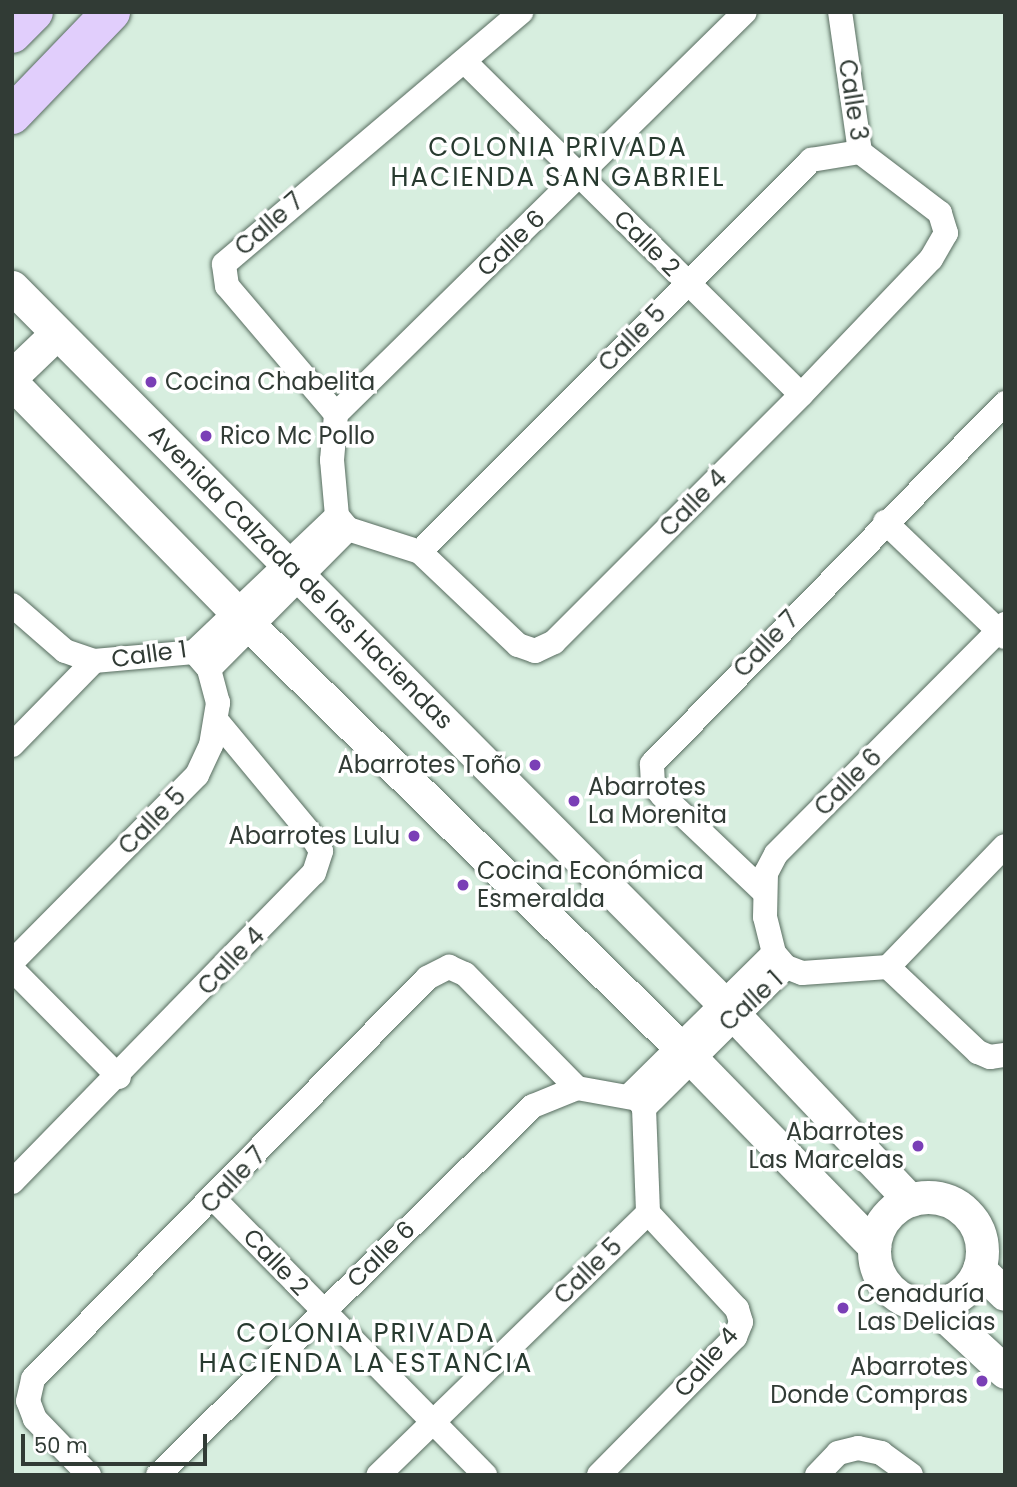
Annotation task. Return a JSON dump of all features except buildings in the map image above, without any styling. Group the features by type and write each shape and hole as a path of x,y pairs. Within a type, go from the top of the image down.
{"main road":[{"path":"12,34 34,12"},
{"path":"12,115 111,12"}],"street":[{"name":"Calle 7","path":"337,414 227,286 224,264 521,12"},
{"name":"Calle 6","path":"337,414 745,12"},
{"name":"Calle 3","path":"840,12 860,152 940,213 946,233"},
{"name":"Calle 2","path":"464,61 801,395"},
{"name":"Calle 5","path":"419,552 811,160 860,152"},
{"name":"Calle 4","path":"419,552 517,645 535,651 554,642 801,395 930,259 946,233"},
{"name":"Avenida Calzada de las Haciendas","path":"12,287 728,1008 910,1200"},
{"path":"12,376 57,333"},
{"path":"12,383 242,618 684,1052 874,1246 886,1284 907,1301 933,1305 961,1293 979,1269 982,1242 961,1208 937,1198 910,1200 885,1218 874,1246"},
{"name":"Calle 7","path":"763,891 653,785 652,764 885,522 1005,403"},
{"path":"337,414 332,460 343,523 419,552"},
{"path":"885,522 1003,631"},
{"name":"Calle 1","path":"12,606 65,650 94,662 201,660 343,523"},
{"name":"Calle 6","path":"780,960 763,891 766,873 776,854 1003,631"},
{"name":"Calle 5","path":"12,962 197,775 217,721 216,685 201,660"},
{"path":"12,745 94,662"},
{"name":"Calle 4","path":"12,1182 119,1077 314,873 321,851 217,721"},
{"path":"1005,846 888,968 978,1052 990,1057 1005,1055"},
{"name":"Calle 1","path":"637,1101 728,1008 780,960 802,973 888,968"},
{"name":"Calle 7","path":"89,1475 34,1419 28,1401 33,1378 214,1199 427,978 449,967 465,974 576,1088"},
{"path":"12,969 119,1077"},
{"name":"Calle 6","path":"158,1475 533,1106 576,1088"},
{"path":"576,1088 637,1101 648,1213"},
{"name":"Calle 2","path":"214,1199 485,1475"},
{"name":"Calle 5","path":"379,1475 648,1213"},
{"name":"Calle 4","path":"598,1475 735,1337 741,1322 737,1309 648,1213"},
{"path":"979,1269 1005,1294"},
{"path":"933,1305 1005,1372"},
{"path":"817,1475 838,1453 859,1448 881,1453 911,1475"}],"place":[{"name":"Cocina Chabelita","path":"151,382"},
{"name":"Rico Mc Pollo","path":"206,436"},
{"name":"Abarrotes Toño","path":"535,765"},
{"name":"Abarrotes La Morenita","path":"574,801"},
{"name":"Abarrotes Lulu","path":"414,836"},
{"name":"Cocina Económica Esmeralda","path":"463,885"},
{"name":"Abarrotes Las Marcelas","path":"918,1146"},
{"name":"Cenaduría Las Delicias","path":"843,1308"},
{"name":"Abarrotes Donde Compras","path":"982,1381"}],"district":[{"name":"COLONIA PRIVADA HACIENDA SAN GABRIEL","path":"558,163"},
{"name":"COLONIA PRIVADA HACIENDA LA ESTANCIA","path":"366,1349"}]}
